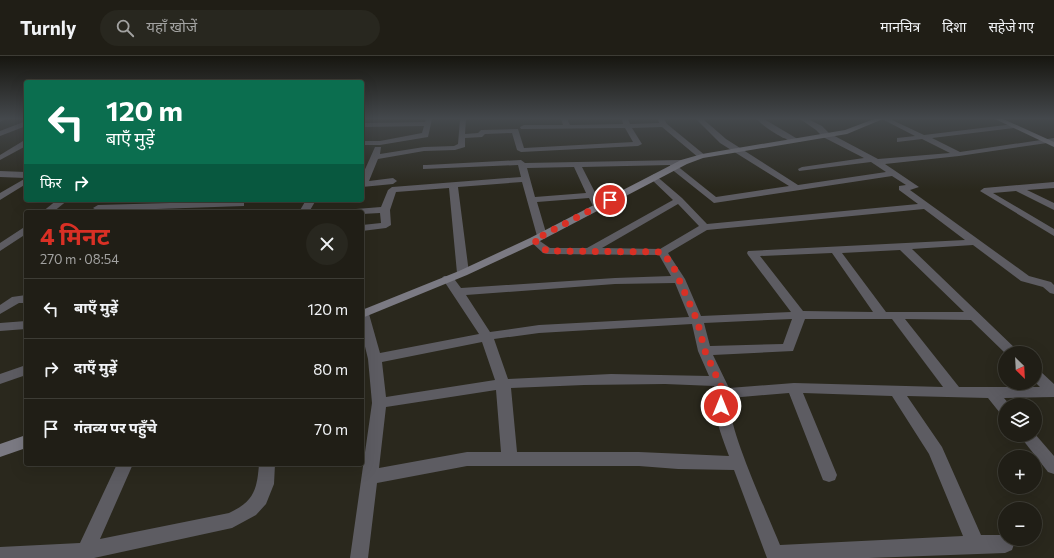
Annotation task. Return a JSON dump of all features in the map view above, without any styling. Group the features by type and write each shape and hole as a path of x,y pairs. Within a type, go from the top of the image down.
{"street":[{"path":"364,143 383,142"},
{"path":"375,157 424,149 455,148 462,145 462,142"},
{"path":"519,142 522,164 532,200 538,238 547,251 662,252 705,227 926,206"},
{"path":"637,142 652,163"},
{"path":"686,142 702,156"},
{"path":"726,142 796,187"},
{"path":"364,313 463,273 538,238 673,166 702,156 789,142"},
{"path":"840,142 874,161 916,187 902,188 1025,280 1047,284 1054,291"},
{"path":"935,142 960,154"},
{"path":"802,169 960,154 1029,142"},
{"path":"364,182 380,143"},
{"path":"0,158 24,144"},
{"path":"521,150 641,149"},
{"path":"15,150 24,150"},
{"path":"426,167 684,162"},
{"path":"577,165 597,206"},
{"path":"673,166 714,200 894,173"},
{"path":"0,174 24,175"},
{"path":"654,177 705,227"},
{"path":"364,228 386,226 385,210 392,190 526,179"},
{"path":"0,197 24,181"},
{"path":"364,184 393,181"},
{"path":"1054,185 984,191 1054,233"},
{"path":"453,186 463,273"},
{"path":"1017,188 1054,207"},
{"path":"532,200 592,195"},
{"path":"588,252 679,200"},
{"path":"50,210 60,202"},
{"path":"95,210 105,202"},
{"path":"95,210 241,205"},
{"path":"364,211 385,210"},
{"path":"0,248 5,241 24,230"},
{"path":"800,316 752,253 902,247 974,242"},
{"path":"902,247 1006,346"},
{"path":"834,250 882,316"},
{"path":"662,252 679,279 697,320 705,351 722,387 721,406 728,434 775,556 998,544"},
{"path":"448,278 487,337 503,384 510,459"},
{"path":"458,292 615,280 679,279"},
{"path":"0,310 16,300 24,299"},
{"path":"375,359 487,337 539,329 800,316 974,316"},
{"path":"705,351 788,348 800,316"},
{"path":"895,316 955,392"},
{"path":"359,558 379,403 375,359 364,321"},
{"path":"0,327 24,325"},
{"path":"0,379 24,371"},
{"path":"379,403 503,384 555,380 629,378 722,387 992,393 1054,392"},
{"path":"1042,381 1054,392"},
{"path":"794,388 829,475"},
{"path":"896,391 936,451 976,544"},
{"path":"992,393 998,400"},
{"path":"0,451 24,442"},
{"path":"1033,442 1054,467"},
{"path":"370,477 467,459 639,459 678,462 739,463"},
{"path":"84,554 124,466"},
{"path":"0,556 84,554 232,520 248,513 259,500 266,485 267,466"}],"route":[{"path":"610,200 534,240 547,251 662,252 673,266 697,320 705,351 724,393 721,406"}]}
